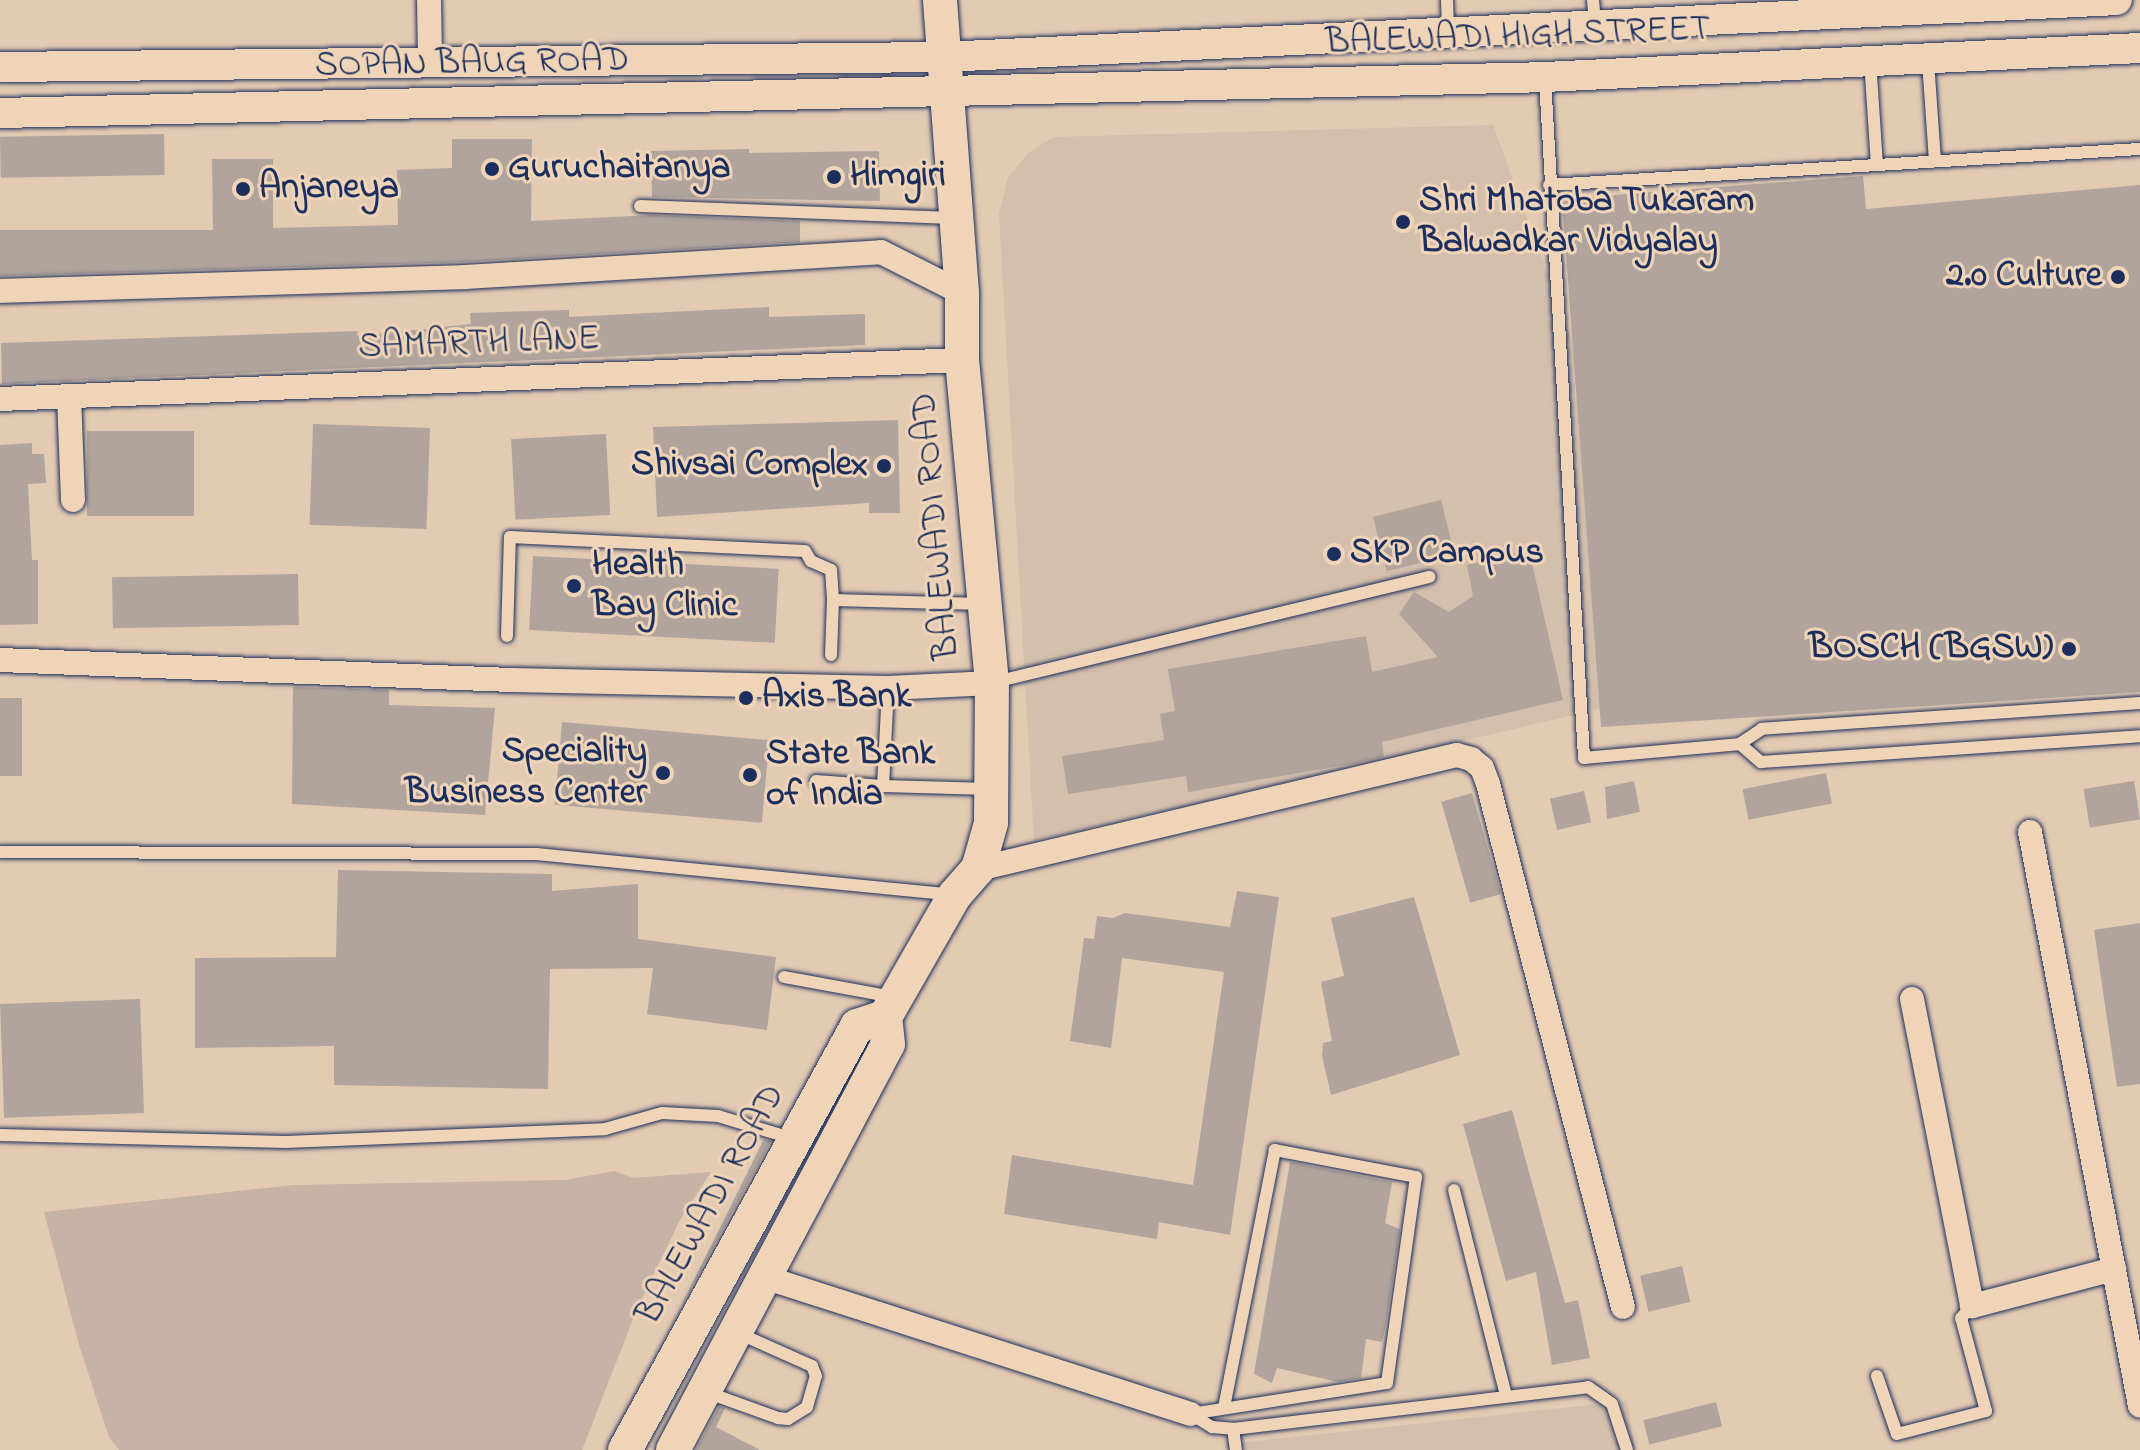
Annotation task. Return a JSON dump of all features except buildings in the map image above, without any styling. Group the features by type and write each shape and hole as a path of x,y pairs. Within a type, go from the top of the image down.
{"main road":[{"name":"BALEWADI ROAD","path":"673,1450 888,1044 891,1007 955,895 978,869 991,823 992,683 962,360 962,293 940,0"},
{"name":"BALEWADI ROAD","path":"625,1450 857,1026 891,1007"}],"street":[{"path":"429,0 430,60"},
{"name":"BALEWADI HIGH STREET","path":"944,57 1448,33 1594,14 2117,0"},
{"name":"BALEWADI HIGH STREET","path":"947,91 1545,77 2140,48"},
{"name":"SOPAN BAUG ROAD","path":"0,67 430,60 944,57"},
{"name":"SOPAN BAUG ROAD","path":"0,113 947,91"},
{"path":"0,291 465,277 881,252 962,293"},
{"name":"SAMARTH LANE","path":"0,399 962,360"},
{"path":"69,396 73,500"},
{"path":"0,660 888,688 992,683"},
{"path":"978,869 1457,755 1471,759 1482,768 1488,784 1623,1307"},
{"path":"2030,832 2140,1406"},
{"path":"1912,999 1972,1306 2114,1269"},
{"path":"764,1277 1191,1414"}],"lane":[{"path":"1447,0 1448,33"},
{"path":"1928,57 1935,161"},
{"path":"1870,60 1877,165"},
{"path":"1545,77 1584,758 1740,744 1762,729 2140,703"},
{"path":"1549,185 2140,149"},
{"path":"640,206 957,218"},
{"path":"507,636 510,537 805,551 811,561 831,570 831,655"},
{"path":"992,683 1429,577"},
{"path":"833,600 986,604"},
{"path":"883,786 888,688"},
{"path":"1740,744 1761,762 2140,736"},
{"path":"816,781 992,789"},
{"path":"0,852 537,854 955,895"},
{"path":"784,977 891,1007"},
{"path":"0,1135 286,1142 605,1129 662,1113 718,1116 794,1138"},
{"path":"1191,1414 1387,1383 1416,1177 1275,1150 1224,1407"},
{"path":"1454,1190 1506,1395"},
{"path":"1877,1376 1897,1434 1986,1411 1961,1318 1972,1306"},
{"path":"704,1391 778,1418 788,1419 807,1407 816,1376 812,1366 735,1331"},
{"path":"1191,1414 1212,1427 1233,1429 1588,1387 1612,1404 1627,1450"},
{"path":"1233,1429 1236,1450"}],"shaded area":[{"name":"SKP Campus","path":"1493,125 1698,686 1034,841 999,214 1008,178 1028,153 1054,137"},
{"path":"614,1171 633,1178 711,1172 680,1220 637,1309 582,1450 119,1450 109,1437 79,1345 44,1212 294,1185 566,1180"},
{"path":"1627,1401 1635,1450 1228,1450 1228,1444"}],"place":[{"name":"Guruchaitanya","path":"492,169"},
{"name":"Himgiri","path":"834,177"},
{"name":"Anjaneya","path":"243,189"},
{"name":"Shri Mhatoba Tukaram Balwadkar Vidyalay","path":"1403,222"},
{"name":"2.0 Culture","path":"2118,277"},
{"name":"Shivsai Complex","path":"884,466"},
{"name":"SKP Campus","path":"1334,554"},
{"name":"Health Bay Clinic","path":"574,586"},
{"name":"BOSCH (BGSW)","path":"2069,649"},
{"name":"Axis Bank","path":"746,698"},
{"name":"Speciality Business Center","path":"663,773"},
{"name":"State Bank of India","path":"750,775"}]}
